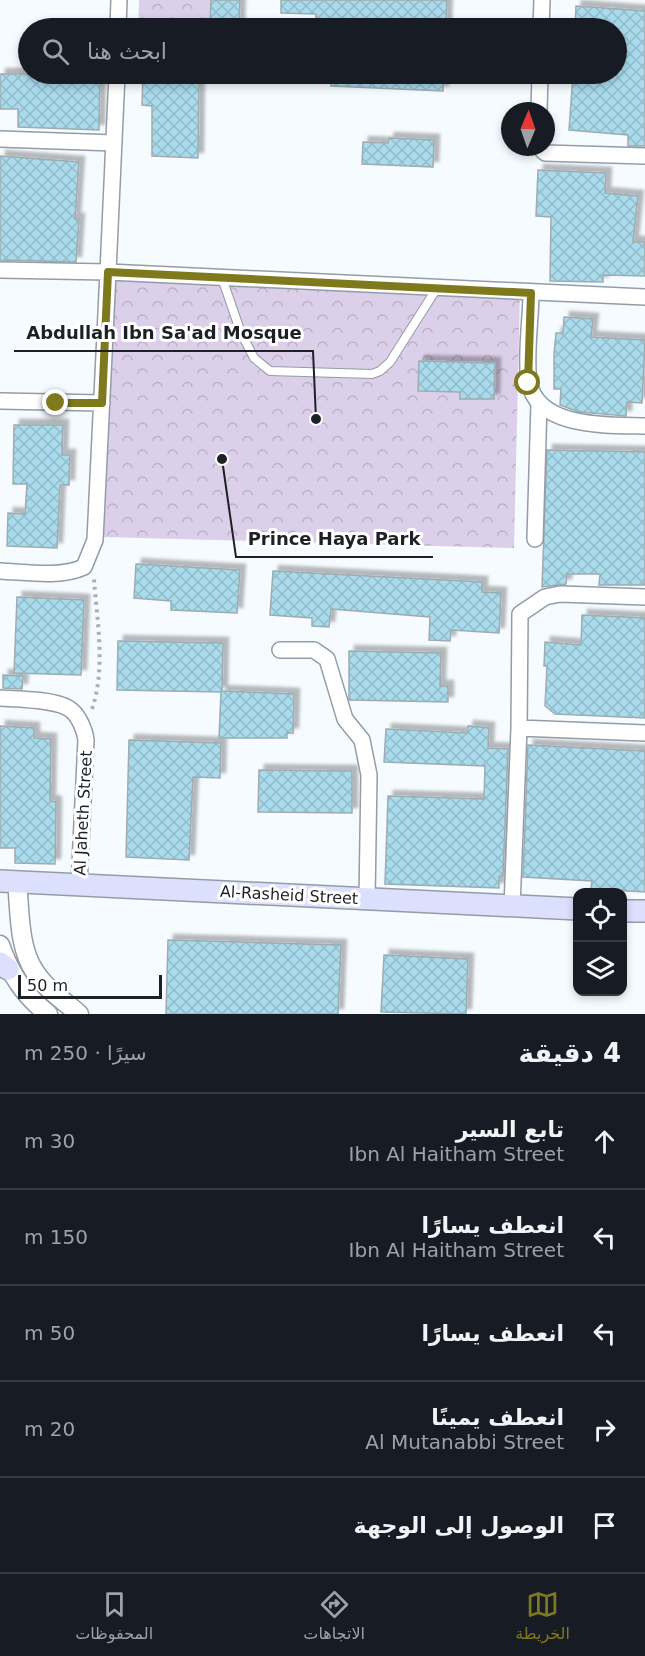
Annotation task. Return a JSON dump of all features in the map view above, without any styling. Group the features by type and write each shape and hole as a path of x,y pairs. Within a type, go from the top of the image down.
{"main road":[{"name":"Al-Rasheid Street","path":"8,881 573,909"},
{"path":"627,911 645,911"}],"street":[{"path":"118,18 119,0"},
{"path":"541,18 542,0"},
{"path":"0,572 79,570 84,567 92,552 95,540 117,84"},
{"path":"539,102 540,84"},
{"path":"0,139 114,143"},
{"path":"555,153 645,156"},
{"path":"0,270 108,272 645,297"},
{"path":"531,293 528,383 539,403 557,416 586,424 645,426"},
{"path":"0,401 102,403"},
{"path":"535,539 539,403"},
{"path":"512,907 519,728 520,614 544,597 560,594 645,597"},
{"path":"280,650 314,650 327,658 345,719 362,740 369,775 367,899"},
{"name":"Al Jaheth Street","path":"0,698 55,704 72,710 84,730 86,740 79,885"},
{"path":"519,728 645,733"},
{"path":"8,881 28,959 44,983 79,1014"},
{"path":"0,945 4,966 48,1014"}],"lane":[{"path":"222,278 241,333 254,358 270,371 372,374 380,371 390,362 437,288"}],"path":[{"path":"84,730 98,691 99,637 92,552"}],"green space":[{"path":"139,0 215,0 215,18 138,18"},
{"path":"109,276 520,292 514,548 102,537"}],"building":[{"path":"211,0 240,0 239,18 210,18"},
{"path":"281,0 447,0 446,18 316,18 316,14 281,13"},
{"path":"576,6 645,11 645,146 628,146 628,135 569,130 572,84 627,84 627,18 575,18"},
{"path":"0,74 18,74 18,84 100,84 99,130 18,127 18,109 0,109"},
{"path":"143,84 199,84 198,158 152,156 152,106 142,105"},
{"path":"331,84 443,84 443,91 331,86"},
{"path":"389,138 434,140 433,167 362,164 363,142 388,143"},
{"path":"0,156 79,162 75,219 79,219 76,262 0,260"},
{"path":"538,170 606,173 605,193 638,196 633,242 645,242 645,276 603,275 603,282 550,281 551,217 536,216"},
{"path":"564,317 593,319 591,337 645,340 642,403 627,402 626,416 579,412 560,405 561,389 554,389 554,354 556,333 563,333"},
{"path":"419,361 495,363 494,399 460,399 460,392 418,391"},
{"path":"14,425 63,425 62,455 70,455 69,485 60,485 57,548 7,546 8,513 25,514 27,484 13,484"},
{"path":"547,450 645,452 645,585 599,585 600,574 567,574 566,584 542,587"},
{"path":"136,564 240,570 237,613 171,610 171,601 134,598"},
{"path":"273,571 482,582 482,592 501,593 499,633 451,630 450,641 429,640 430,617 331,609 329,627 312,626 312,618 270,615"},
{"path":"17,597 84,600 81,675 14,673"},
{"path":"582,615 645,618 645,718 555,714 545,706 547,666 544,666 545,642 581,645"},
{"path":"118,641 223,643 222,691 294,694 293,733 287,733 287,738 219,738 221,692 117,690"},
{"path":"349,651 441,653 440,686 448,686 448,702 349,700"},
{"path":"3,675 23,676 22,689 3,688"},
{"path":"0,726 34,728 34,738 51,739 50,801 56,802 55,864 15,863 15,848 0,848"},
{"path":"468,726 489,728 488,748 508,749 503,876 499,876 499,888 385,884 388,796 484,799 485,766 384,762 386,729 467,733"},
{"path":"129,740 221,743 220,778 193,777 189,860 126,857"},
{"path":"528,745 645,751 645,892 627,891 627,888 591,888 592,881 523,877"},
{"path":"259,770 352,771 352,813 258,812"},
{"path":"168,940 341,945 338,1014 166,1014"},
{"path":"384,955 468,959 466,1014 381,1012"}],"place":[{"name":"Abdullah Ibn Sa'ad Mosque","path":"316,419"},
{"name":"Prince Haya Park","path":"222,459"}],"route":[{"path":"56,403 102,403 108,272 531,293 528,383"}]}
